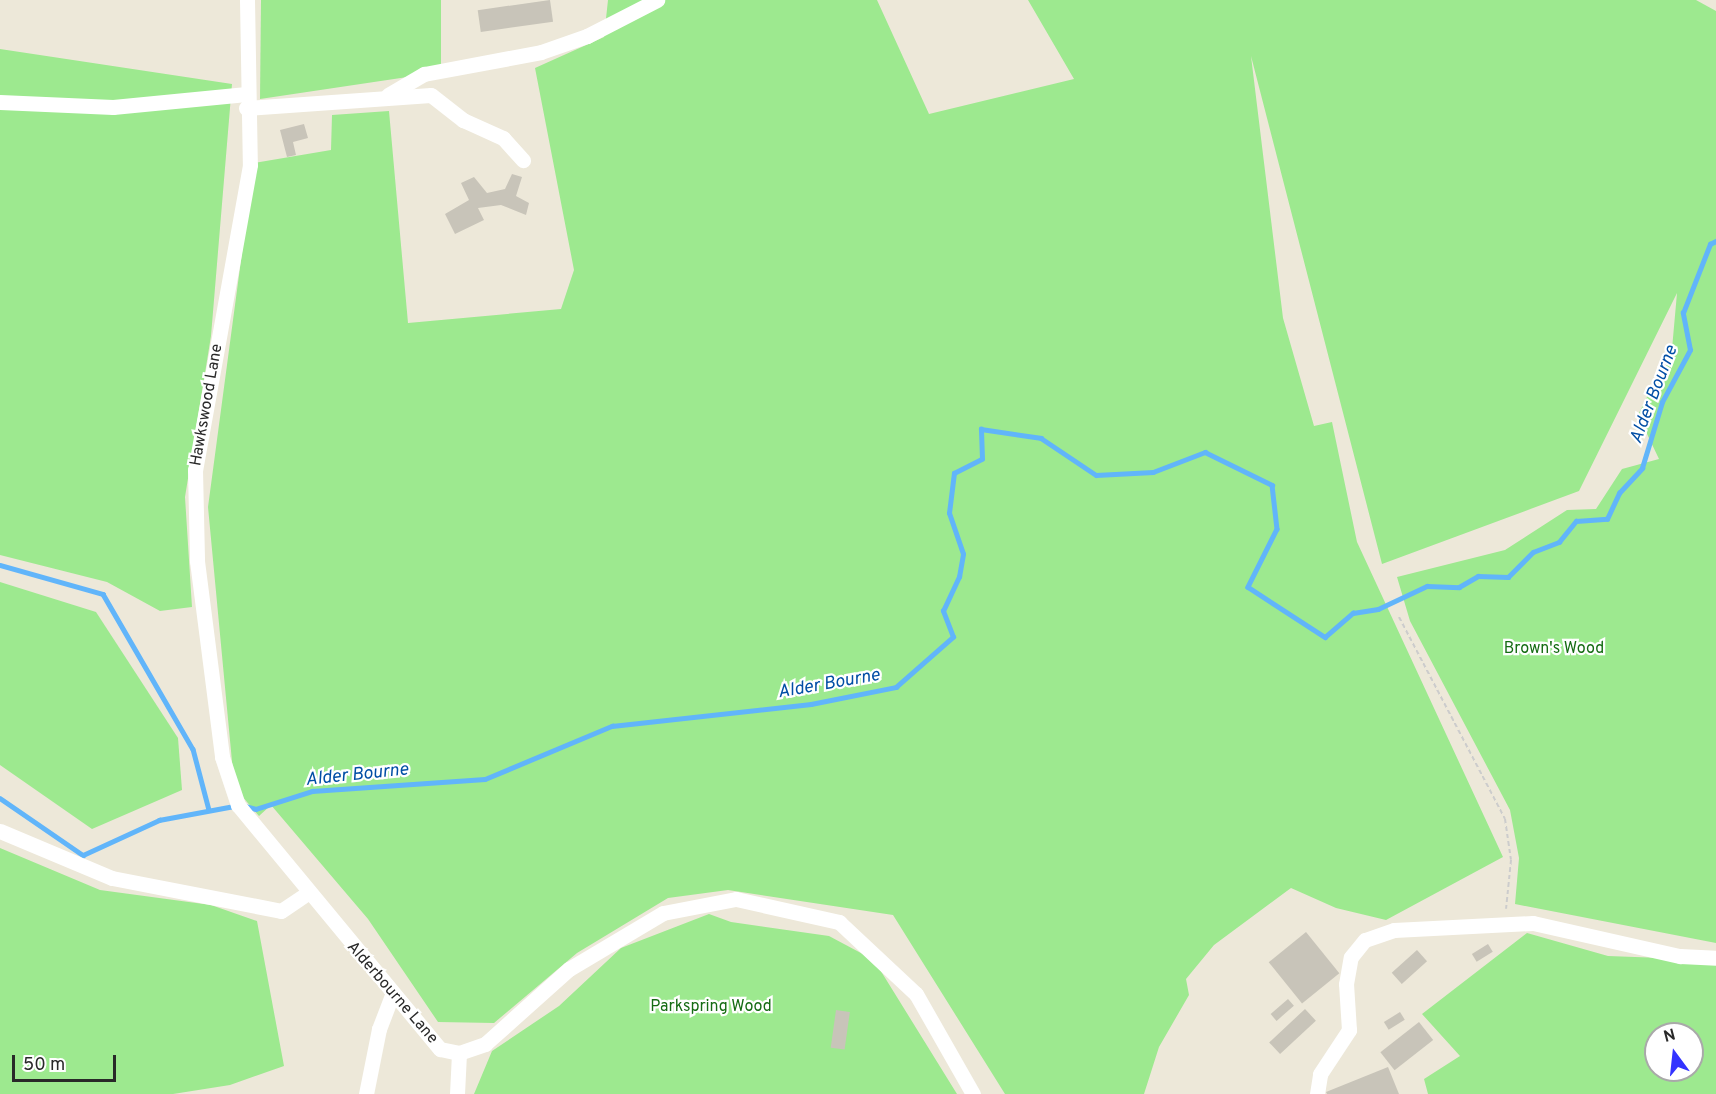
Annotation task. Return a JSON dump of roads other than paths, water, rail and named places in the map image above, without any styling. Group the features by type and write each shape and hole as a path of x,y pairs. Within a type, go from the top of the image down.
{"street":[{"name":"Hawkswood Lane","path":"247,0 246,101 250,165 195,470 197,561 225,766 238,805 308,893"},
{"path":"388,95 424,74 541,52 587,36 657,0"},
{"path":"0,102 113,107 431,95 463,120 503,138 523,160"},
{"path":"0,831 112,878 281,910 308,893"},
{"name":"Alderbourne Lane","path":"308,893 392,996 440,1049 459,1053 485,1044 569,969 621,934 663,913 736,899 838,922 916,994 973,1094"},
{"path":"1317,1094 1320,1074 1349,1030 1346,984 1351,957 1365,940 1394,930 1533,922 1680,956 1716,958"},
{"path":"366,1094 379,1029 392,996"},
{"path":"457,1094 459,1053"}],"waterway":[{"name":"Alder Bourne","path":"245,806 256,809 312,791 485,779 612,726 811,704 896,687 953,637 943,611 959,577 963,554 949,513 954,473 982,459 981,429 1041,438 1096,475 1153,472 1205,452 1272,485 1277,529 1248,587 1325,637 1353,613 1378,609 1427,586 1459,587 1478,576 1508,577 1533,552 1559,542 1576,521 1607,519 1619,493 1642,468 1662,402 1690,350 1683,313 1710,244 1716,241"},
{"path":"0,565 103,594 193,749 209,810"},
{"name":"Alder Bourne","path":"0,798 83,855 159,820 234,806"}],"park label":[{"name":"Brown's Wood","path":"1554,649"},
{"name":"Parkspring Wood","path":"711,1007"}]}
